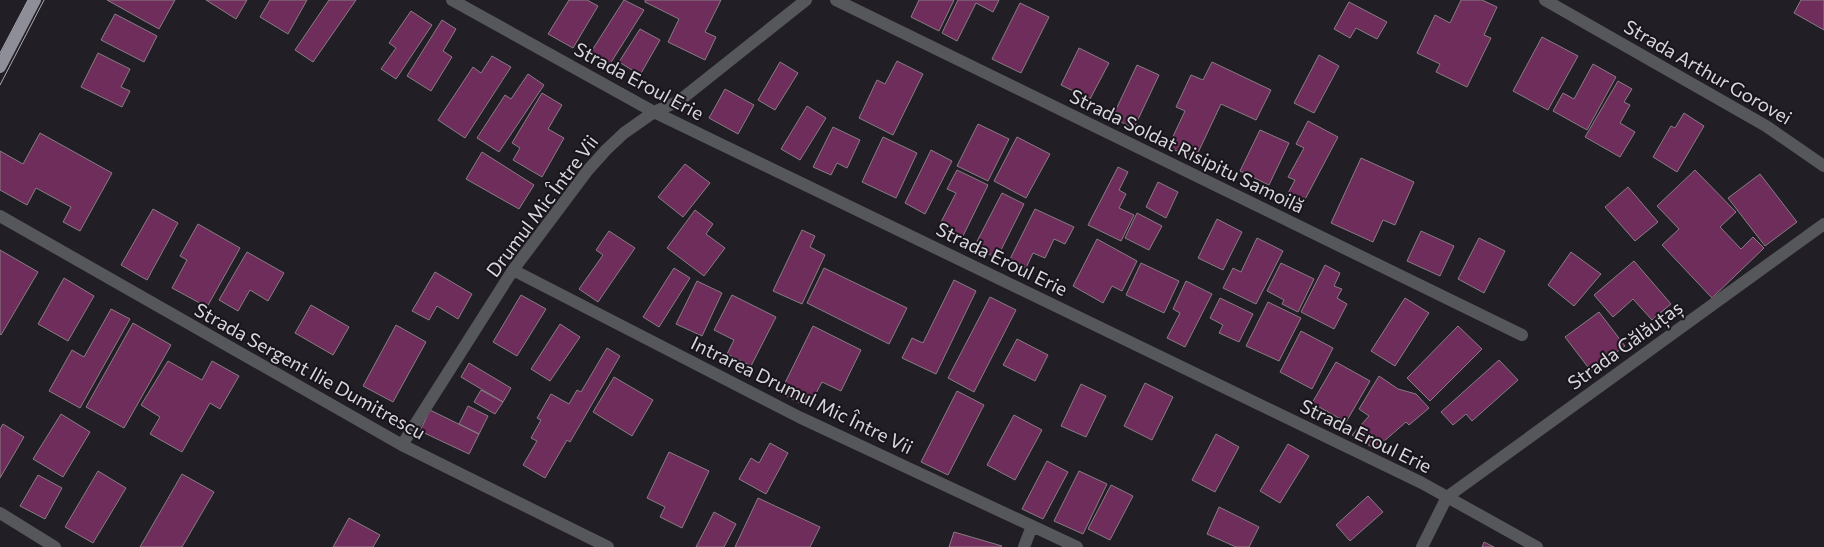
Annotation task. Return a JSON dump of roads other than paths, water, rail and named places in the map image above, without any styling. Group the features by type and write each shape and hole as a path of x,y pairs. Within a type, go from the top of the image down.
{"main road":[{"path":"0,67 35,0"}],"street":[{"name":"Strada Eroul Erie","path":"452,0 654,112 1448,497 1537,547"},
{"name":"Drumul Mic Între Vii","path":"402,445 514,270 606,150 624,133 654,112 679,100 806,0"},
{"name":"Strada Soldat Risipitu Samoilă","path":"836,0 1522,335"},
{"name":"Strada Arthur Gorovei","path":"1545,0 1766,126 1824,166"},
{"name":"Strada Sergent Ilie Dumitrescu","path":"0,216 402,445 608,547"},
{"name":"Strada Gălăuțaș","path":"1448,497 1824,224"},
{"name":"Intrarea Drumul Mic Între Vii","path":"514,270 799,417 1077,547"},
{"path":"1422,547 1448,497"},
{"path":"0,513 55,547"},
{"path":"1024,547 1032,526"}],"tram line":[{"path":"0,53 28,0"},
{"path":"0,85 44,0"}]}
